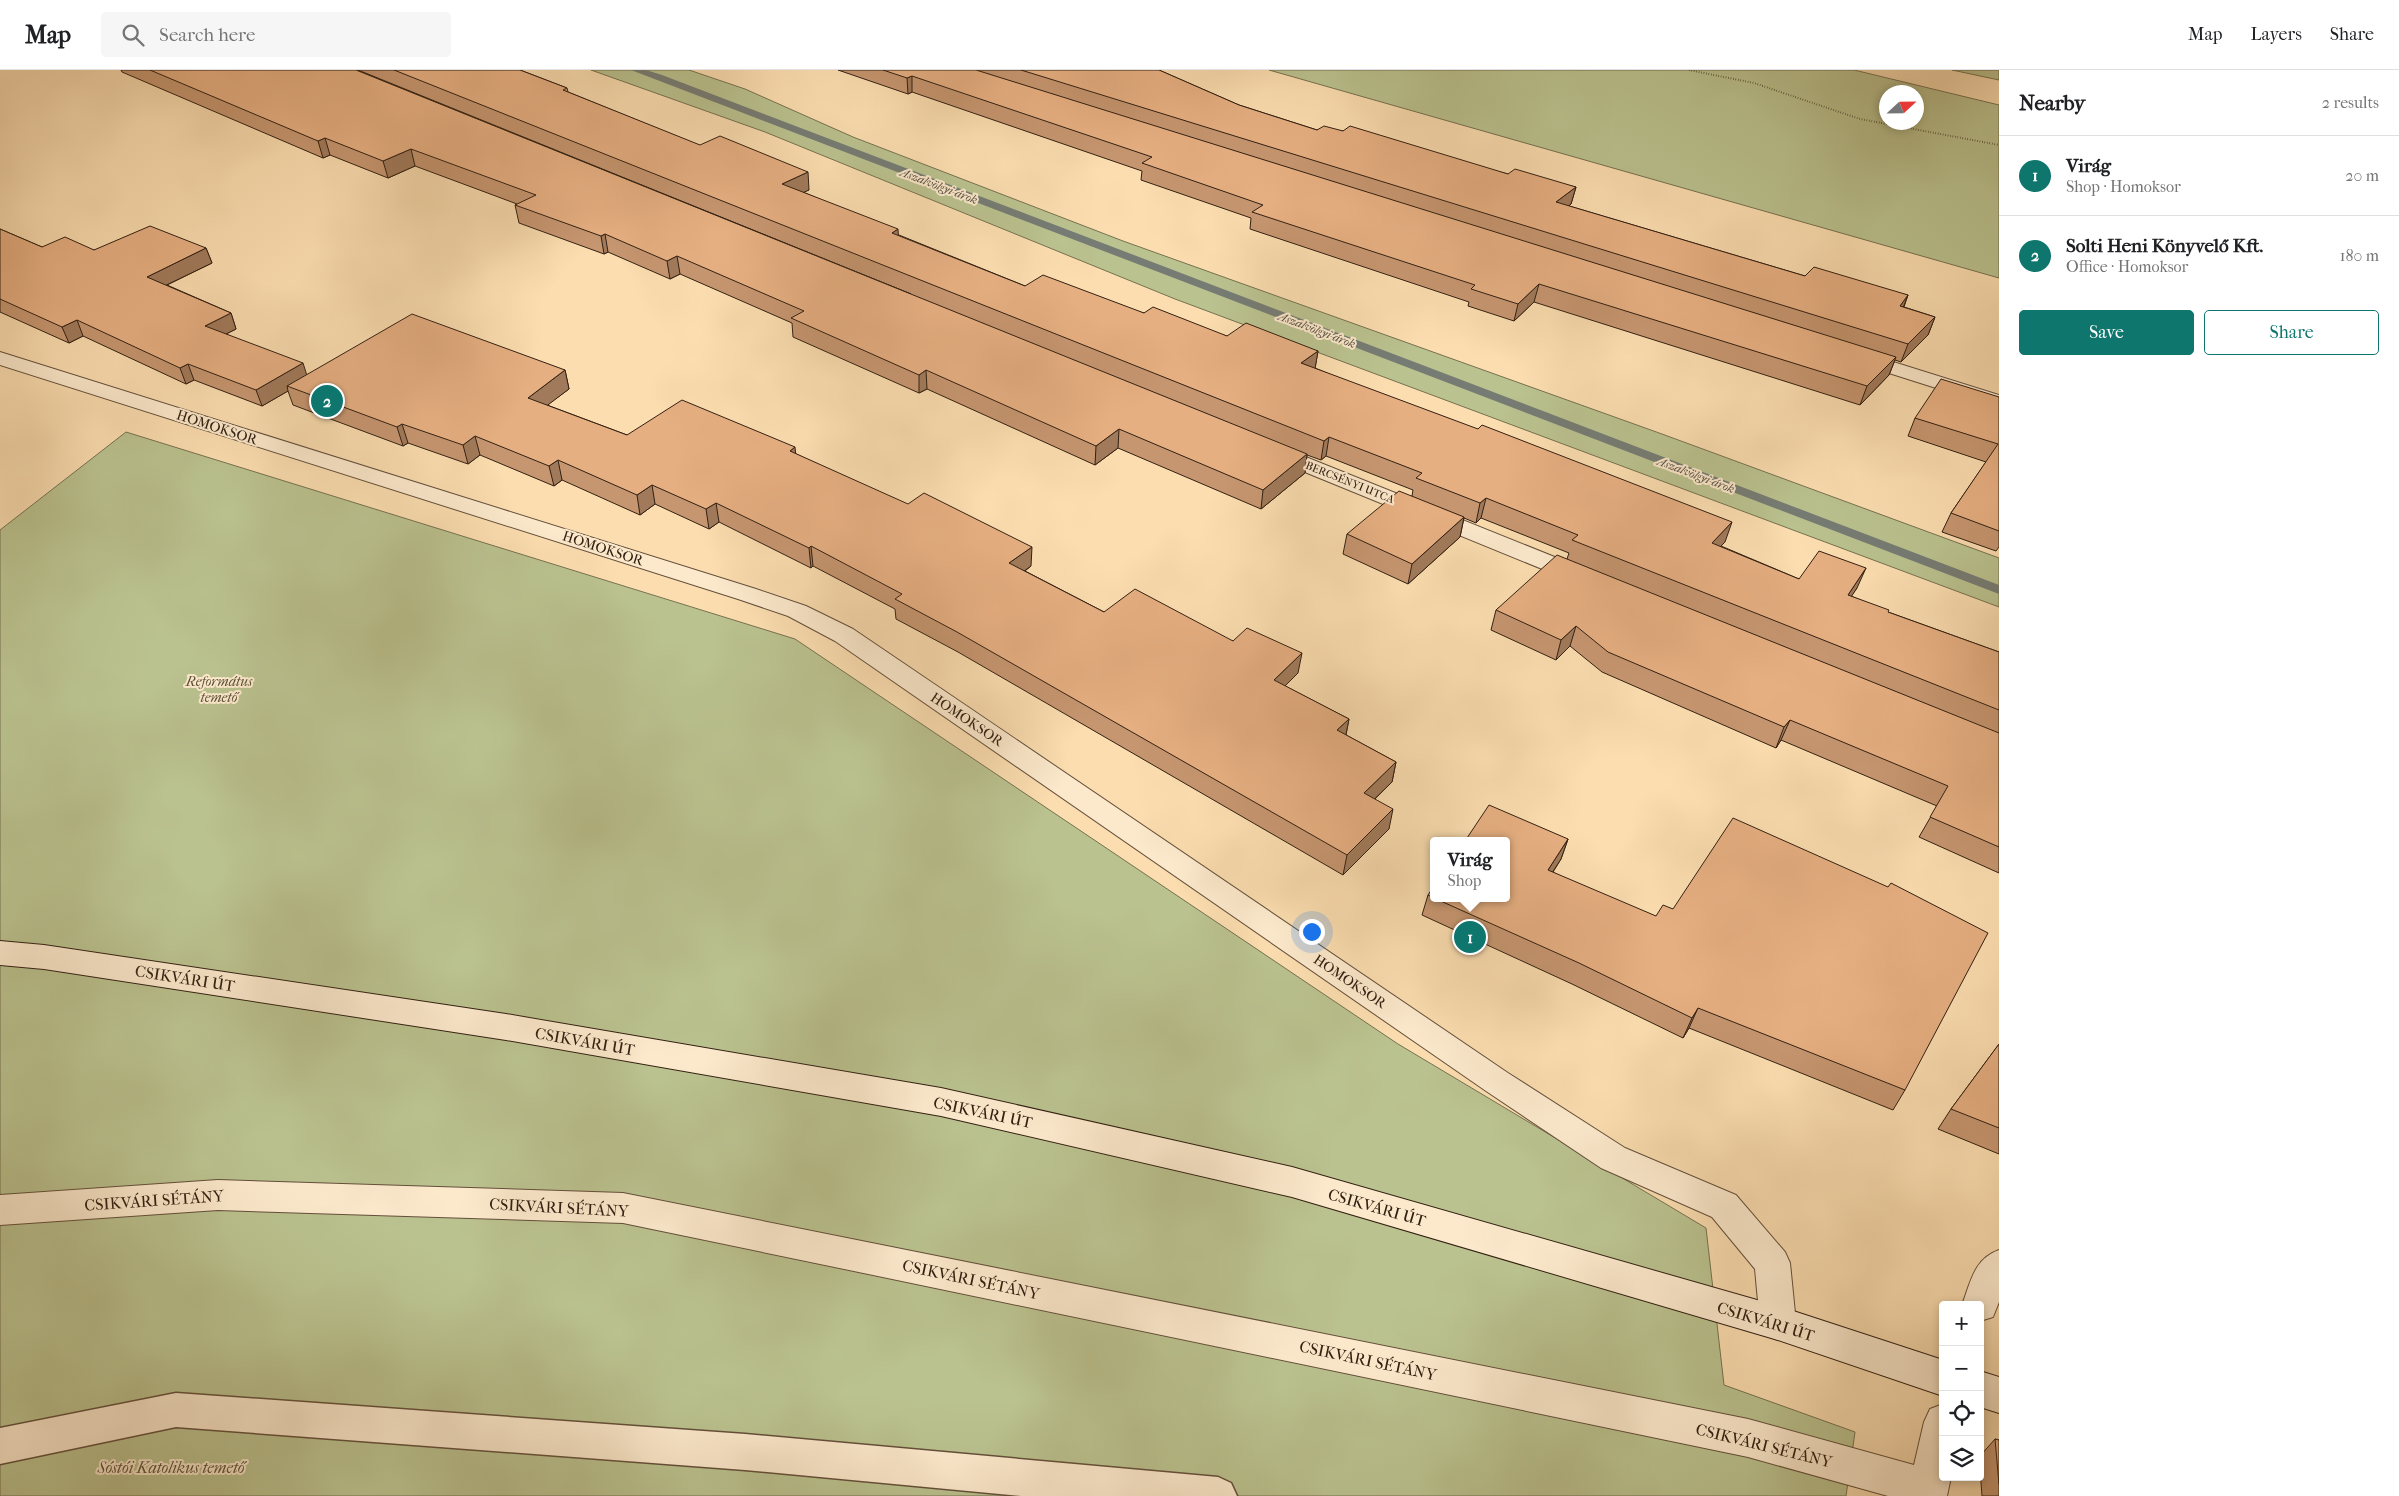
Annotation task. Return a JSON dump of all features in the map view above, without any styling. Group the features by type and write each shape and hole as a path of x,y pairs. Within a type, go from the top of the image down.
{"street":[{"path":"1838,351 1999,402"},
{"name":"HOMOKSOR","path":"0,358 747,594 797,611 844,635 1497,1082 1613,1158 1724,1206 1772,1263 1778,1323"},
{"name":"BERCSÉNYI UTCA","path":"1252,442 1602,585"},
{"name":"CSIKVÁRI ÚT","path":"0,953 44,956 506,1027 941,1102 1292,1182 1778,1323 1939,1377"},
{"name":"CSIKVÁRI SÉTÁNY","path":"0,1210 218,1195 623,1208 1748,1438 1927,1492"},
{"path":"1981,1301 1990,1277 1999,1266"},
{"path":"1984,1390 1999,1395"},
{"path":"1927,1492 1940,1436"}],"lane":[{"path":"0,1446 176,1410 745,1452 1218,1496"}],"path":[{"path":"1689,70 1754,83 1860,118 1999,145"}],"green space":[{"path":"591,70 689,70 745,89 853,137 1123,241 1662,434 1999,558 1999,607 1175,299 765,132"},
{"path":"1269,70 1854,70 1916,85 1879,85 1879,130 1924,130 1924,87 1999,105 1999,278"},
{"path":"1952,70 1999,70 1999,80"},
{"path":"126,432 795,639 1398,1044 1706,1228 1724,1385 1855,1432 1846,1496 0,1496 0,530"}],"building":[{"path":"150,70 356,70 1307,454 1263,490 1119,429 1096,446 926,370 919,375 791,318 804,311 677,256 667,261 605,234 601,236 515,205 536,195 411,149 383,161 325,138 318,141"},
{"path":"394,70 520,70 567,88 563,90 700,145 720,136 808,172 782,184 898,229 892,233 1025,286 1043,275 1144,313 1153,307 1227,336 1246,323 1318,351 1301,363 1478,429 1482,425 1732,522 1712,543 1799,579 1819,551 1866,568 1848,595 1889,610 1888,612 1999,652 1999,710 1572,540 1578,535 1486,498 1480,503 1416,478 1422,473 1329,437 1324,441"},
{"path":"883,70 976,70 1896,357 1867,386 1539,284 1518,304 1471,289 1475,285 1252,212 1263,205 1142,163 1152,157 912,76 907,78"},
{"path":"1021,70 1159,70 1239,105 1317,130 1324,126 1343,131 1350,126 1508,174 1515,169 1576,187 1556,202 1805,276 1814,267 1908,295 1900,306 1935,317 1908,344"},
{"path":"150,226 206,248 147,277 231,313 205,326 303,363 256,390 188,364 180,368 77,320 62,327 0,299 0,229 42,247 65,237 94,250"},
{"path":"412,314 565,370 528,398 627,435 682,400 795,447 790,451 908,504 924,493 1032,547 1009,563 1104,612 1135,589 1233,641 1247,628 1302,653 1274,680 1349,719 1337,730 1396,762 1364,793 1393,809 1347,855 957,632 895,599 902,594 811,546 809,548 716,503 706,509 652,485 637,495 558,460 549,466 475,436 463,445 402,424 397,427 287,386"},
{"path":"1941,379 1999,397 1999,531 1951,513 1998,444 1915,418"},
{"path":"1399,491 1464,517 1412,564 1347,534"},
{"path":"1557,555 1999,733 1999,847 1930,817 1948,786 1790,720 1784,727 1608,652 1576,626 1561,640 1496,610"},
{"path":"1489,805 1568,839 1548,870 1656,916 1663,905 1673,909 1733,818 1888,887 1891,883 1988,933 1905,1090 1698,1008 1692,1018 1579,963 1443,902 1510,902 1510,837 1468,837"},
{"path":"1999,1044 1999,1128 1951,1109"},
{"path":"1995,1439 1999,1440 1999,1484"}],"waterway":[{"name":"Aszalvölgyi-árok","path":"636,70 659,77 1999,590"}],"place":[{"name":"Solti Heni Könyvelő Kft.","path":"327,401"},
{"name":"Virág","path":"1470,937"}],"park label":[{"name":"Református temető","path":"219,690"},
{"name":"Sóstói Katolikus temető","path":"171,1467"}]}
